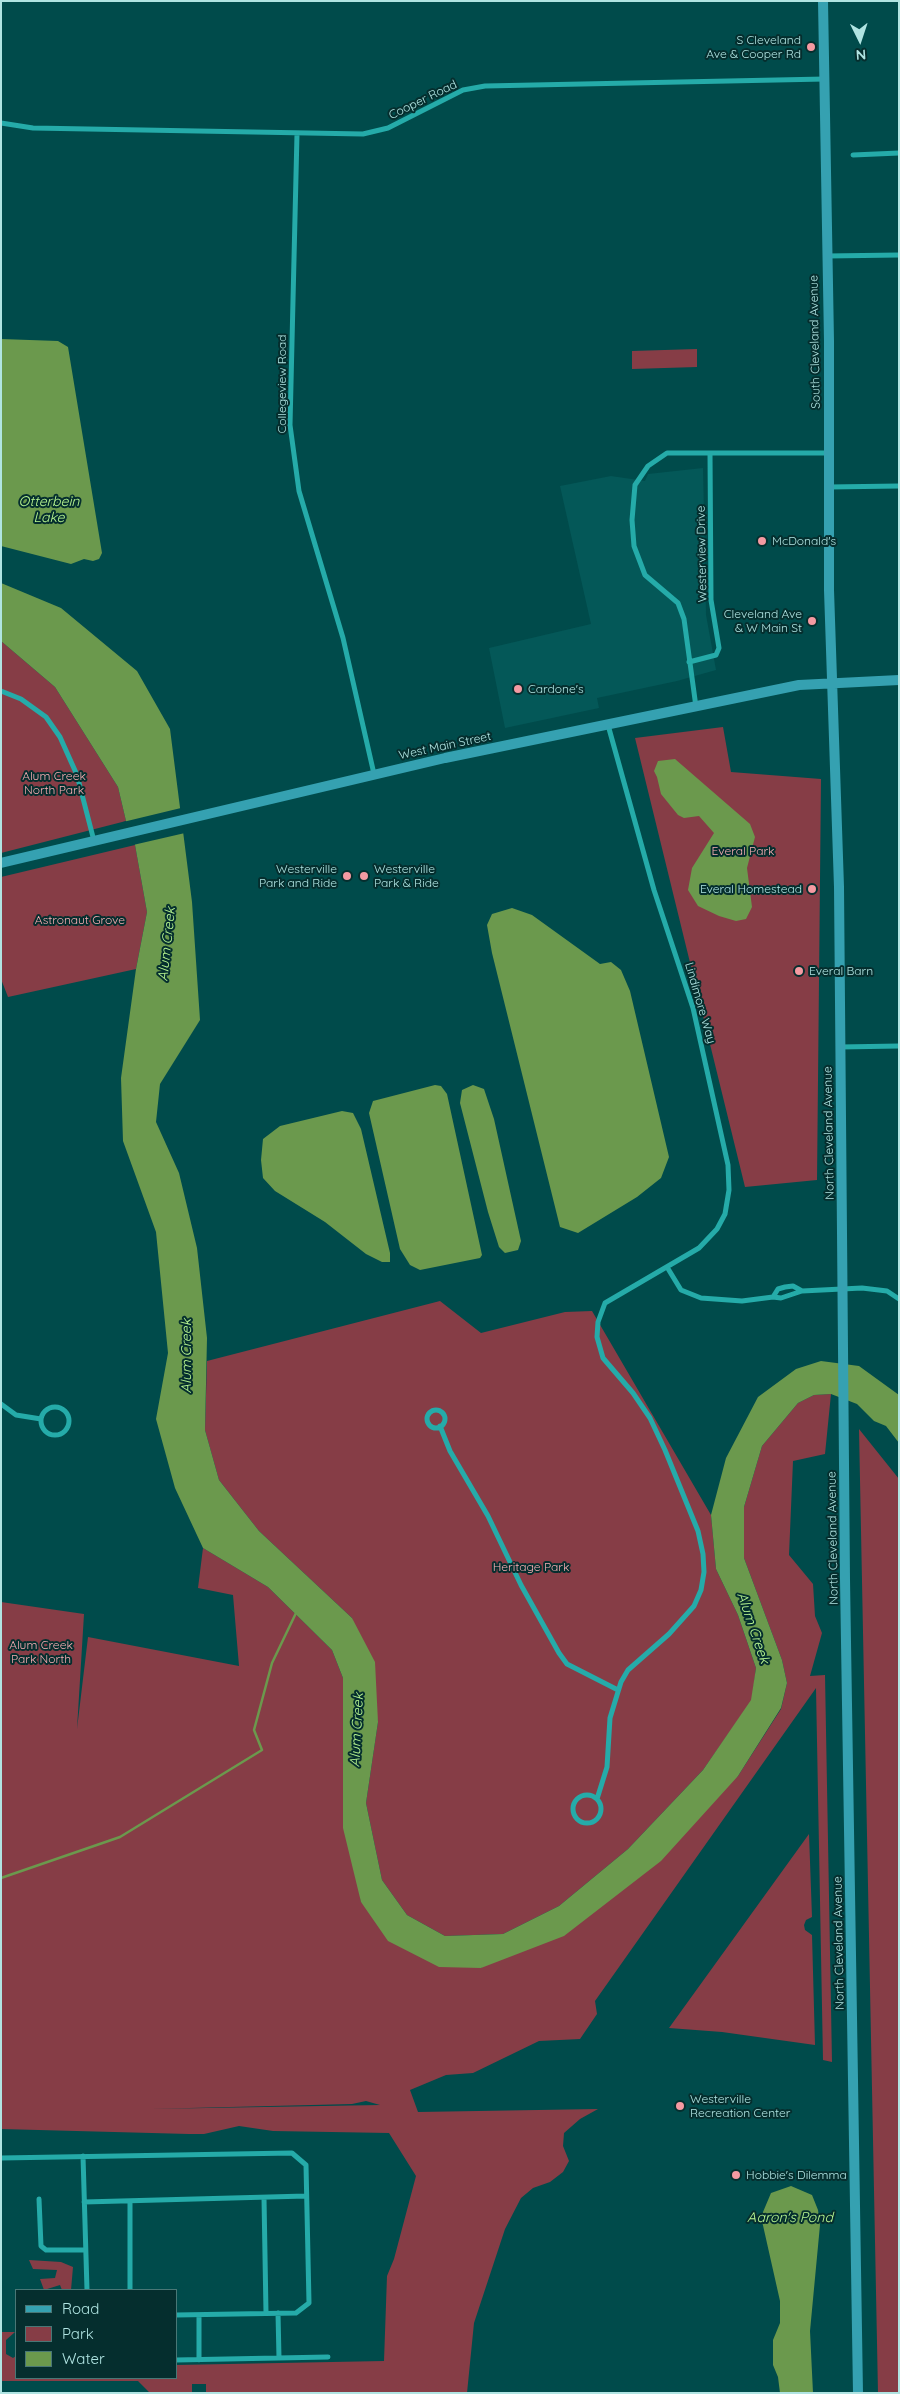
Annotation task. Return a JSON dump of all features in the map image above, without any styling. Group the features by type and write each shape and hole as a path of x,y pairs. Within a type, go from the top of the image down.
{"main road":[{"name":"South Cleveland Avenue","path":"823,1 833,683"},
{"name":"West Main Street","path":"1,863 374,774 799,686 899,680"},
{"name":"North Cleveland Avenue","path":"833,683 839,888 846,1579 858,2393"}],"street":[{"name":"Cooper Road","path":"1,123 33,128 363,134 388,128 463,90 485,86 825,79"},
{"name":"Collegeview Road","path":"297,134 290,425 299,491 343,638 374,774"},
{"path":"853,155 899,153"},
{"path":"827,256 899,255"},
{"name":"Westerview Drive","path":"696,707 684,619 678,604 645,575 634,546 635,485 648,466 667,453 829,454"},
{"name":"Westerview Drive","path":"689,662 716,654 719,648 711,600 710,453"},
{"path":"829,487 899,486"},
{"path":"1,691 21,699 46,718 60,737 77,775 94,841"},
{"name":"Lindimore Way","path":"597,1799 607,1767 610,1718 618,1690 628,1670 668,1634 694,1606 701,1590 704,1572 703,1554 698,1531 665,1450 650,1418 633,1393 603,1358 597,1337 598,1322 605,1303 700,1248 717,1229 724,1214 729,1190 728,1166 693,1008 654,890 608,725"},
{"path":"840,1047 899,1046"},
{"path":"667,1268 681,1290 690,1295 732,1302 773,1296 781,1298 802,1291 843,1288 880,1289 899,1299"},
{"path":"773,1296 778,1289 785,1287 793,1286 802,1291"},
{"path":"1,1404 16,1415 41,1419"},
{"path":"61,1408 69,1417 70,1423 63,1434 56,1436 45,1431 41,1419 48,1409 61,1408"},
{"path":"440,1426 450,1451 488,1516 521,1585 567,1664 618,1690"},
{"path":"588,1795 597,1799 601,1808 598,1817 590,1822 584,1822 576,1817 574,1807 578,1798 588,1795"},
{"path":"1,2158 292,2153 306,2165 309,2303 296,2313 178,2315"},
{"path":"83,2156 87,2289"},
{"path":"84,2202 306,2196"},
{"path":"264,2198 266,2313"},
{"path":"39,2199 41,2246 46,2250 85,2250"},
{"path":"130,2202 130,2289"},
{"path":"278,2313 279,2358"},
{"path":"199,2315 199,2360"},
{"path":"178,2360 328,2357"}],"shaded area":[{"path":"703,468 706,615 716,670 677,681 597,698 599,708 505,728 489,648 591,624 560,486 611,476 645,481 648,474"}],"green space":[{"path":"697,349 697,367 632,369 632,351"},
{"name":"Alum Creek North Park","path":"1,641 55,687 118,787 126,821 1,853"},
{"name":"Everal Park","path":"723,727 731,772 821,779 817,1180 745,1187 635,738"},
{"name":"Astronaut Grove","path":"135,845 147,912 136,969 8,997 1,979 1,877"},
{"name":"Heritage Park","path":"440,1301 481,1333 565,1312 592,1311 711,1515 716,1569 738,1615 756,1668 752,1700 703,1770 628,1849 559,1906 503,1934 445,1936 407,1915 382,1880 366,1803 378,1722 352,1618 259,1531 219,1480 205,1430 207,1361"},
{"name":"Alum Creek Park North","path":"831,1394 825,1454 793,1461 789,1555 813,1584 815,1616 822,1633 810,1676 825,1675 832,2062 823,2060 816,1688 595,2001 597,2014 580,2039 539,2041 473,2073 446,2075 410,2090 418,2112 598,2109 580,2119 564,2133 563,2146 569,2161 563,2172 550,2182 533,2188 521,2198 505,2229 474,2323 467,2393 206,2393 206,2384 192,2384 192,2393 150,2393 138,2381 1,2381 1,2332 15,2332 6,2340 6,2354 13,2358 15,2357 15,2379 178,2379 178,2365 384,2361 387,2276 394,2259 416,2176 389,2133 273,2131 239,2126 204,2134 1,2129 1,1602 84,1614 77,1729 88,1637 239,1666 233,1595 198,1588 203,1548 268,1587 332,1650 343,1678 344,1738 361,1902 481,1968 738,1776 781,1709 787,1683 782,1660 744,1558 744,1507 762,1446 798,1403 814,1395","holes":["366,2101 380,2105 149,2109 352,2104"]},
{"path":"859,1429 899,1479 899,2393 878,2393"},
{"path":"809,1834 812,1917 806,1920 804,1925 805,1930 812,1935 815,2045 722,2032 669,2028"},
{"path":"29,2260 61,2262 73,2267 71,2289 62,2289 60,2285 44,2289 40,2279 55,2278 57,2270 33,2269"}],"water":[{"name":"Otterbein Lake","path":"1,339 58,341 68,347 102,553 99,559 93,561 84,559 71,564 1,546"},
{"name":"Alum Creek","path":"1,583 61,608 137,671 170,729 192,902 200,1020 160,1084 156,1122 179,1173 197,1248 207,1338 205,1430 219,1480 259,1531 352,1618 375,1662 378,1722 366,1803 382,1880 407,1915 445,1936 503,1934 559,1906 628,1849 703,1770 751,1700 756,1668 738,1615 716,1569 711,1515 726,1458 758,1397 796,1369 821,1361 859,1366 899,1395 899,1443 886,1426 874,1421 857,1404 831,1394 814,1395 798,1403 762,1446 744,1507 744,1558 782,1660 787,1683 781,1708 738,1776 661,1861 564,1936 481,1968 439,1967 388,1941 361,1902 343,1828 343,1678 332,1650 268,1587 203,1548 175,1488 156,1419 168,1353 156,1232 123,1141 121,1078 136,969 147,912 135,845 126,821 118,787 55,687 1,641"},
{"path":"675,759 750,824 755,837 747,868 752,907 746,919 736,921 719,916 698,906 688,890 692,868 714,833 699,816 684,818 678,815 661,794 654,771 658,761"},
{"path":"512,908 532,915 600,964 611,962 621,970 630,991 669,1157 661,1178 637,1197 578,1233 560,1227 492,953 487,925 492,914"},
{"path":"435,1085 441,1086 447,1094 482,1255 480,1258 420,1270 410,1265 400,1249 369,1113 373,1101"},
{"path":"473,1085 484,1089 494,1119 521,1241 518,1250 505,1253 499,1247 488,1212 460,1103 462,1090"},
{"path":"342,1111 353,1113 361,1129 390,1253 390,1262 382,1262 366,1254 325,1222 275,1191 263,1178 261,1160 263,1139 280,1126"},
{"name":"Aaron's Pond","path":"791,2186 812,2195 818,2210 820,2225 810,2331 813,2393 780,2393 778,2377 773,2365 773,2340 780,2323 780,2301 762,2221 763,2212 771,2193"}],"pier":[{"path":"181,808 185,833 133,845 123,822"}],"waterway":[{"path":"1,1878 120,1837 262,1750 254,1730 272,1663 296,1613"}],"place":[{"name":"S Cleveland Ave & Cooper Rd","path":"811,47"},
{"name":"McDonald's","path":"762,541"},
{"name":"Cleveland Ave & W Main St","path":"812,621"},
{"name":"Cardone's","path":"518,689"},
{"name":"Westerville Park and Ride","path":"347,876"},
{"name":"Westerville Park & Ride","path":"364,876"},
{"name":"Everal Homestead","path":"812,889"},
{"name":"Everal Barn","path":"799,971"},
{"name":"Westerville Recreation Center","path":"680,2106"},
{"name":"Hobbie's Dilemma","path":"736,2175"}]}
